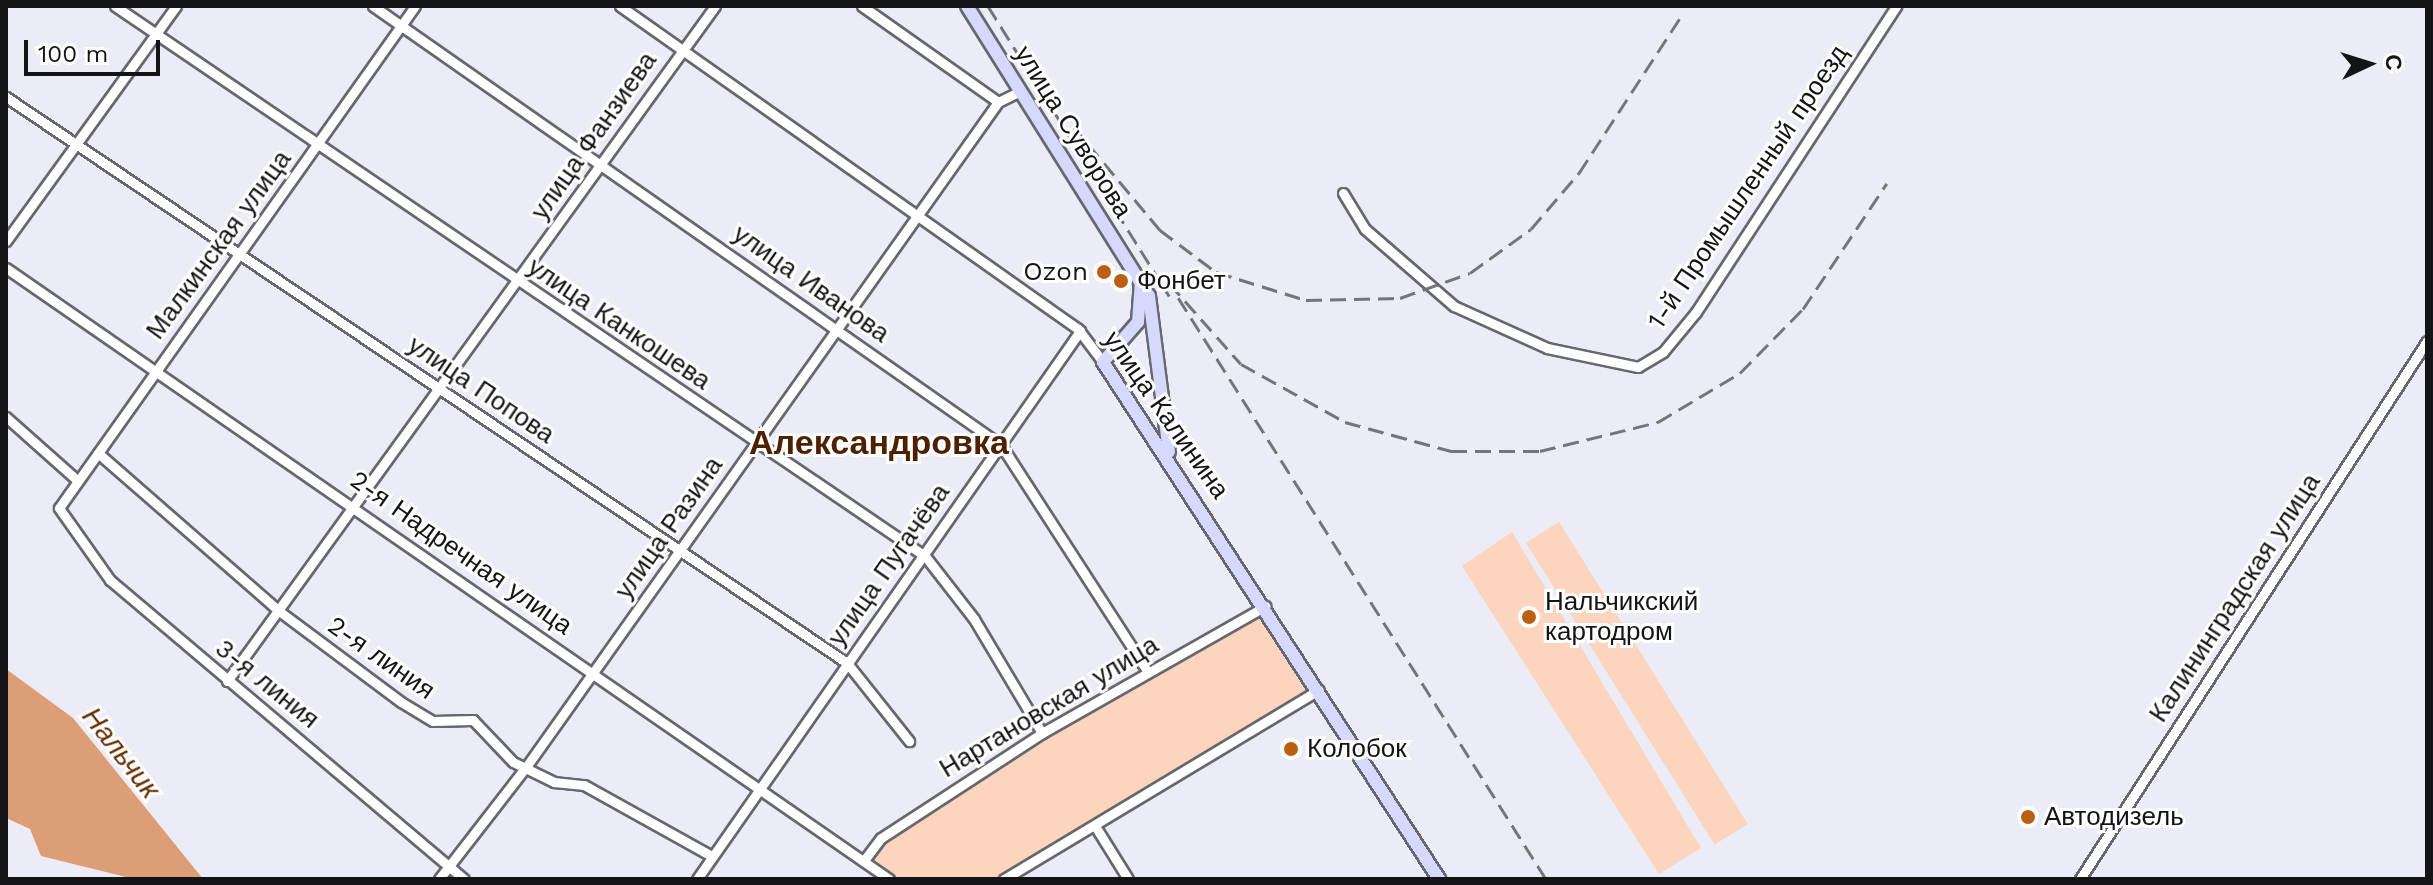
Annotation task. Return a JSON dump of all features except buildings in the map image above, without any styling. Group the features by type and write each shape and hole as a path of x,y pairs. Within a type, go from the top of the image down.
{"main road":[{"name":"улица Суворова","path":"967,6 1152,303 1171,459"},
{"path":"1103,362 1138,322 1141,281"},
{"name":"улица Калинина","path":"1103,362 1171,459 1439,879"}],"street":[{"name":"улица Канкошева","path":"115,6 925,556 974,619 1042,733"},
{"path":"6,241 176,6"},
{"name":"улица Иванова","path":"373,6 1001,445 1147,671"},
{"name":"Малкинская улица","path":"59,508 415,6"},
{"name":"улица Калинина","path":"620,6 1080,331 1103,362"},
{"name":"улица Фанзиева","path":"227,681 356,508 681,49 715,6"},
{"path":"862,6 998,102"},
{"name":"1-й Промышленный проезд","path":"1343,193 1365,229 1474,317 1547,348 1624,367 1645,365 1696,312 1896,6"},
{"name":"улица Разина","path":"439,879 526,767 756,443 834,327 998,102 1021,91"},
{"name":"улица Попова","path":"6,97 847,663 909,741"},
{"name":"2-я Надречная улица","path":"6,268 157,368 593,672 762,784 889,879"},
{"name":"улица Пугачёва","path":"762,784 925,556 1080,331"},
{"name":"Калининградская улица","path":"2080,879 2427,341"},
{"path":"6,417 77,480"},
{"name":"2-я линия","path":"98,453 279,611 401,702 433,721 473,720 526,767 584,785 710,855"},
{"name":"3-я линия","path":"59,508 110,580 464,879"},
{"name":"Нартановская улица","path":"865,859 881,838 1042,733 1266,606"},
{"path":"1004,879 1319,690"},
{"path":"697,879 710,855 762,784"},
{"path":"1095,826 1128,879"}],"shaded area":[{"path":"1559,522 1748,824 1715,845 1526,543"},
{"path":"1512,532 1701,848 1659,874 1462,566"},
{"path":"1266,606 1319,690 1004,879 889,879 865,859 881,838"},
{"path":"6,669 73,718 203,879 134,879 41,856 30,829 6,818"}],"railway":[{"path":"988,6 1169,296"},
{"path":"1321,6 1326,6"},
{"path":"1073,126 1160,230 1216,272 1306,300 1400,298 1470,273 1531,229 1579,173 1680,18"},
{"path":"1546,879 1169,283 1241,364 1345,422 1451,451 1540,451 1658,422 1740,373 1803,309 1887,183"}],"place":[{"name":"Ozon","path":"1104,272"},
{"name":"Фонбет","path":"1121,281"},
{"name":"Нальчикский картодром","path":"1529,617"},
{"name":"Колобок","path":"1291,749"},
{"name":"Автодизель","path":"2028,817"}],"district":[{"name":"Александровка","path":"879,443"}],"water label":[{"name":"Нальчик","path":"121,753"}]}
